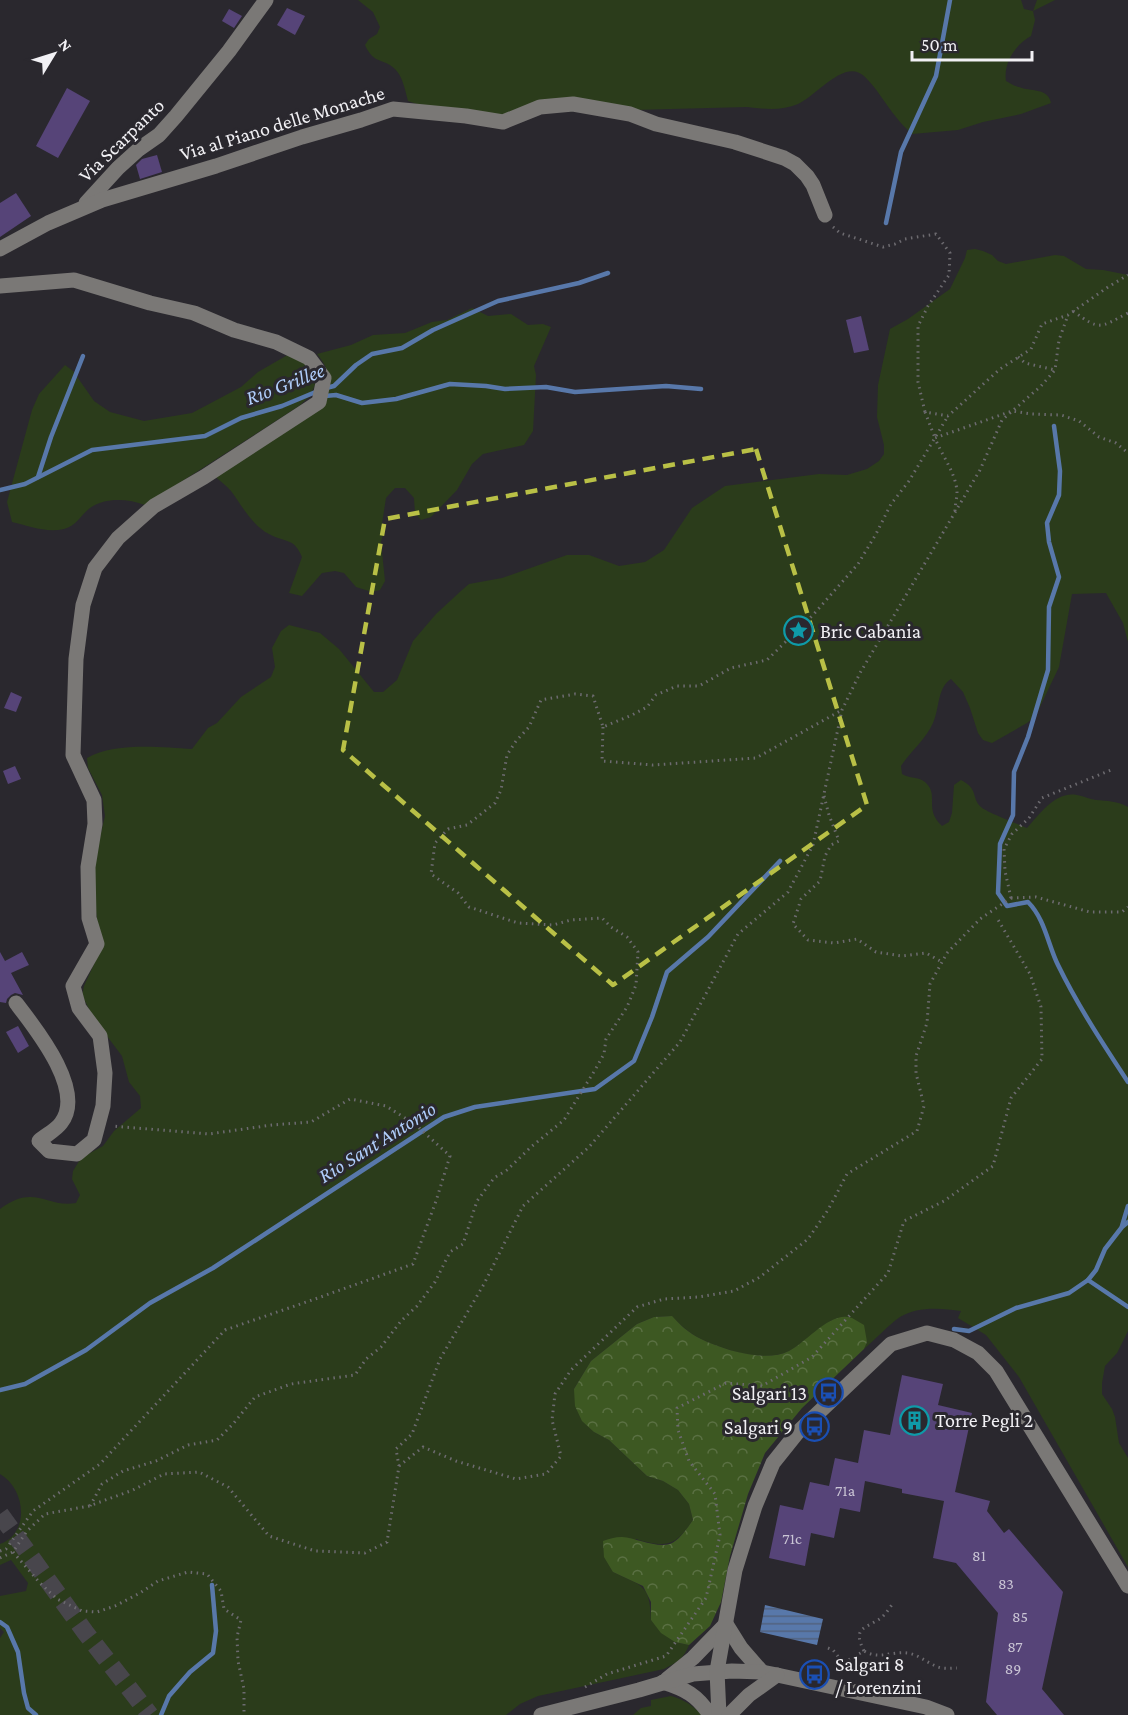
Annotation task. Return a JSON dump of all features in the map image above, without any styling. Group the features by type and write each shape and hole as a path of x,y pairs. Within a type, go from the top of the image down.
{"street":[{"name":"Via Scarpanto","path":"0,249 80,210 118,168 159,135 177,116 266,0"},
{"name":"Via al Piano delle Monache","path":"80,210 102,200 393,109 503,122 540,106 573,104 630,114 656,123 735,142 784,158 795,164 807,176 825,215"},
{"path":"0,286 74,280 150,303 194,313 234,330 276,342 309,358 324,378 319,402 204,477 154,506 118,538 95,568 83,605 76,659 73,755 94,800 95,824 88,867 88,918 97,944 73,986 79,1008 100,1036 105,1072 102,1106 94,1140 77,1154 49,1150 39,1141 62,1122 69,1102 59,1066 16,1003"},
{"path":"719,1715 717,1671 735,1570 754,1506 773,1464 797,1433 891,1344 927,1333 954,1340 978,1353 996,1371 1128,1586"},
{"path":"726,1624 741,1648 769,1674"},
{"path":"663,1682 693,1658 726,1624"},
{"path":"541,1715 693,1674 717,1671 769,1674 926,1707 947,1715"},
{"path":"729,1715 769,1674"},
{"path":"663,1682 681,1688 694,1696 710,1715"}],"path":[{"path":"825,215 830,224 840,233 883,247 905,239 936,234 950,253 950,275 928,306 918,326 918,382 925,412 941,453 951,470 957,490 954,513"},
{"path":"603,727 647,707 656,696 677,686 699,686 731,668 767,660 813,615 858,564 891,504 909,481 948,416 1000,369 1031,349 1042,324 1068,315 1128,275"},
{"path":"1073,311 1090,324 1104,326 1128,313"},
{"path":"0,1558 14,1552 27,1531 45,1514 89,1506 133,1490 164,1474 199,1472 228,1487 269,1536 315,1551 365,1553 387,1542 399,1466 396,1449 412,1434 440,1359 484,1284 523,1206 589,1147 680,1042 738,934 788,892 813,845 842,710 860,673 980,470 1002,420 1041,386 1055,370 1059,340 1068,315"},
{"path":"1018,357 1025,363 1055,370"},
{"path":"935,438 1012,411 1061,415 1079,421 1099,436 1116,443 1128,453"},
{"path":"925,412 948,416"},
{"path":"89,1506 102,1484 123,1471 156,1461 188,1445 217,1440 255,1397 291,1384 354,1375 366,1359 381,1347 401,1321 417,1306 435,1282 450,1252 463,1244 477,1201 494,1178 507,1170 564,1120 604,1054 606,1039 627,1006 636,985 638,952 627,938 610,927 602,918 571,920 553,925 518,923 469,907 458,892 431,874 435,843 448,829 467,825 495,803 501,790 507,755 529,727 541,700 575,694 593,696 603,727 602,761 653,765 756,758 842,710"},
{"path":"1011,898 1005,871 1004,849 1012,834 1029,818 1042,798 1111,770"},
{"path":"824,795 839,841 831,845 825,856 820,881 801,899 793,924 808,940 834,943 857,939 876,952 902,956 926,953 942,962"},
{"path":"399,1466 423,1447 456,1461 516,1479 546,1474 561,1456 552,1420 555,1394 571,1370 637,1307 664,1299 699,1297 734,1291 760,1277 808,1239 828,1210 847,1174 917,1131 924,1106 916,1073 916,1056 927,1023 930,984 947,952 980,919 1011,898 1036,897 1090,912 1122,912 1128,907"},
{"path":"583,1689 607,1674 666,1656 706,1598 720,1535 715,1494 689,1461 678,1430 677,1407 726,1383 762,1386 812,1357 888,1274 904,1221 944,1201 993,1166 1011,1098 1042,1059 1041,1008 1030,974 997,918"},
{"path":"0,1551 6,1548 33,1511 100,1464 225,1330 413,1264 450,1156 416,1125 386,1106 350,1100 311,1122 209,1134 98,1124"},
{"path":"14,1552 57,1599 82,1611 97,1612 115,1606 158,1581 188,1572 207,1574 221,1591 224,1609 241,1620 237,1637 238,1661 244,1689 244,1715"},
{"path":"894,1602 882,1617 861,1630 859,1638 864,1651 877,1656 900,1652 910,1653 936,1666 957,1668"},
{"path":"828,1648 833,1650 843,1663"},
{"path":"828,1687 834,1671 864,1651"}],"highlighted area":[{"path":"756,449 867,805 613,985 343,750 385,519"}],"green space":[{"path":"358,0 1021,0 1024,9 1033,11 1035,20 1031,36 1016,49 1009,61 1006,81 1015,86 1042,92 1046,94 1051,103 1021,114 958,130 912,134 864,76 856,72 848,72 831,80 798,104 779,109 747,107 632,110 615,108 504,116 417,104 408,101 398,72 372,56 368,51 365,45 377,34 380,27 373,12"},
{"path":"1037,0 1055,0 1033,11"},
{"path":"975,249 992,255 998,261 1006,264 1055,255 1064,256 1086,269 1128,275 1128,642 1123,623 1106,593 1072,594 1059,667 1033,718 992,743 983,740 978,733 963,692 951,679 943,687 930,729 901,766 902,774 922,780 929,787 933,813 942,826 949,822 954,785 961,780 973,790 981,807 1027,828 1043,810 1062,796 1077,795 1093,800 1116,802 1128,807 1128,1331 1117,1353 1105,1366 1102,1394 1112,1409 1119,1443 1128,1458 1128,1567 1019,1377 986,1335 958,1318 961,1311 930,1309 907,1313 891,1324 864,1349 867,1342 832,1320 791,1350 770,1356 745,1354 721,1347 693,1335 671,1316 654,1317 637,1324 591,1361 574,1389 594,1432 609,1440 647,1476 663,1481 678,1490 689,1504 693,1520 681,1536 662,1544 636,1539 613,1572 643,1588 649,1600 651,1620 675,1642 689,1645 676,1662 664,1669 538,1696 520,1704 506,1715 0,1715 0,1638 4,1632 0,1628 0,1596 26,1591 28,1583 11,1560 0,1565 0,1544 17,1530 21,1510 15,1489 0,1474 0,1209 12,1201 31,1197 65,1204 76,1203 80,1195 72,1179 73,1171 81,1158 103,1146 114,1131 141,1108 140,1096 129,1082 122,1056 94,1019 82,995 101,949 94,897 93,867 105,816 102,795 88,768 87,758 98,753 124,748 192,749 208,728 217,723 241,697 271,677 275,667 272,648 281,631 289,625 320,633 339,649 374,692 383,692 397,680 413,641 436,614 469,584 502,578 567,555 589,555 619,566 645,562 664,550 692,508 725,486 819,474 847,475 867,469 879,461 884,454 877,417 878,385 890,329 950,289 967,250"},
{"path":"472,308 488,316 511,314 528,325 543,324 551,327 534,366 536,375 533,431 524,445 483,454 472,464 457,490 431,517 421,520 415,513 414,498 405,488 395,488 386,498 382,524 381,542 385,581 380,590 372,592 356,587 344,573 335,571 322,573 302,596 289,593 302,557 296,546 257,526 231,491 213,475 325,403 328,377 325,366 317,354 351,345 373,335 405,333 432,322 447,320"},
{"path":"291,353 306,360 318,378 310,396 299,406 145,505 124,500 103,502 90,508 72,525 57,530 12,522 7,502 32,410 39,394 65,365 73,371 94,401 110,412 144,421 192,413 241,387 258,372"},
{"path":"672,1316 685,1329 701,1339 745,1354 768,1356 789,1351 819,1328 844,1317 852,1318 864,1325 867,1342 864,1349 802,1408 765,1453 748,1494 730,1556 721,1602 710,1626 689,1645 675,1642 661,1633 651,1620 651,1602 643,1586 613,1572 604,1557 603,1541 622,1537 659,1545 670,1544 680,1537 693,1520 689,1504 678,1490 663,1481 647,1476 609,1440 594,1432 582,1421 575,1406 574,1389 591,1361 637,1324 654,1317"},
{"path":"671,1696 688,1703 702,1715 633,1715 641,1708 651,1706 651,1700"}],"water":[{"path":"765,1605 823,1619 817,1645 760,1632"}],"building":[{"path":"287,8 305,16 295,35 277,25"},
{"path":"229,9 242,16 234,28 222,21"},
{"path":"67,88 90,101 58,158 36,146"},
{"path":"157,155 162,172 140,179 136,165 142,159"},
{"path":"16,193 31,216 0,237 0,203"},
{"path":"861,316 869,350 854,353 846,320"},
{"path":"11,692 22,697 16,712 4,708"},
{"path":"15,766 21,779 8,784 3,771"},
{"path":"0,952 5,961 22,952 29,965 11,973 23,995 15,993 7,999 6,1003 0,1002"},
{"path":"18,1026 29,1046 18,1053 6,1032"},
{"path":"902,1375 943,1384 938,1405 972,1413 955,1492 990,1501 987,1511 1004,1533 1009,1529 1063,1592 1042,1689 1064,1715 997,1715 986,1702 998,1613 956,1563 933,1558 944,1501 902,1493 902,1489 865,1481 860,1512 840,1508 834,1538 811,1533 805,1566 769,1558 780,1505 803,1510 810,1482 829,1486 835,1458 858,1463 864,1430 890,1435"}],"waterway":[{"path":"886,223 901,152 936,76 950,0"},
{"name":"Rio Grillee","path":"326,388 334,386 356,365 372,354 402,348 433,330 498,301 579,283 608,273"},
{"path":"38,477 83,356"},
{"path":"325,396 336,395 362,403 396,399 450,384 505,389 546,387 575,392 666,386 701,389"},
{"name":"Rio Grillee","path":"0,490 25,484 92,450 205,436 241,418 282,406 318,391"},
{"path":"1054,426 1060,471 1059,495 1047,523 1049,542 1059,577 1049,607 1048,670 1028,737 1014,772 1013,815 1000,844 998,893 1007,906 1028,902 1034,909 1058,965 1074,995 1128,1082"},
{"name":"Rio Sant'Antonio","path":"0,1390 25,1384 86,1350 150,1303 213,1268 444,1117 475,1107 595,1089 634,1061 667,972 708,937 780,861"},
{"path":"1122,1226 1128,1206"},
{"path":"954,1329 969,1331 1016,1308 1069,1293 1088,1280 1096,1270 1105,1249 1128,1222"},
{"path":"1088,1280 1128,1307"},
{"path":"161,1715 169,1696 190,1672 213,1653 216,1631 212,1585"},
{"path":"0,1622 7,1627 18,1652 28,1708 36,1715"}],"tunnel":[{"path":"0,1514 85,1632 150,1715"}],"place":[{"name":"Bric Cabania","path":"799,631"},
{"name":"Salgari 13","path":"828,1393"},
{"name":"Torre Pegli 2","path":"914,1420"},
{"name":"Salgari 9","path":"814,1427"},
{"name":"Salgari 8 / Lorenzini","path":"814,1675"}]}
